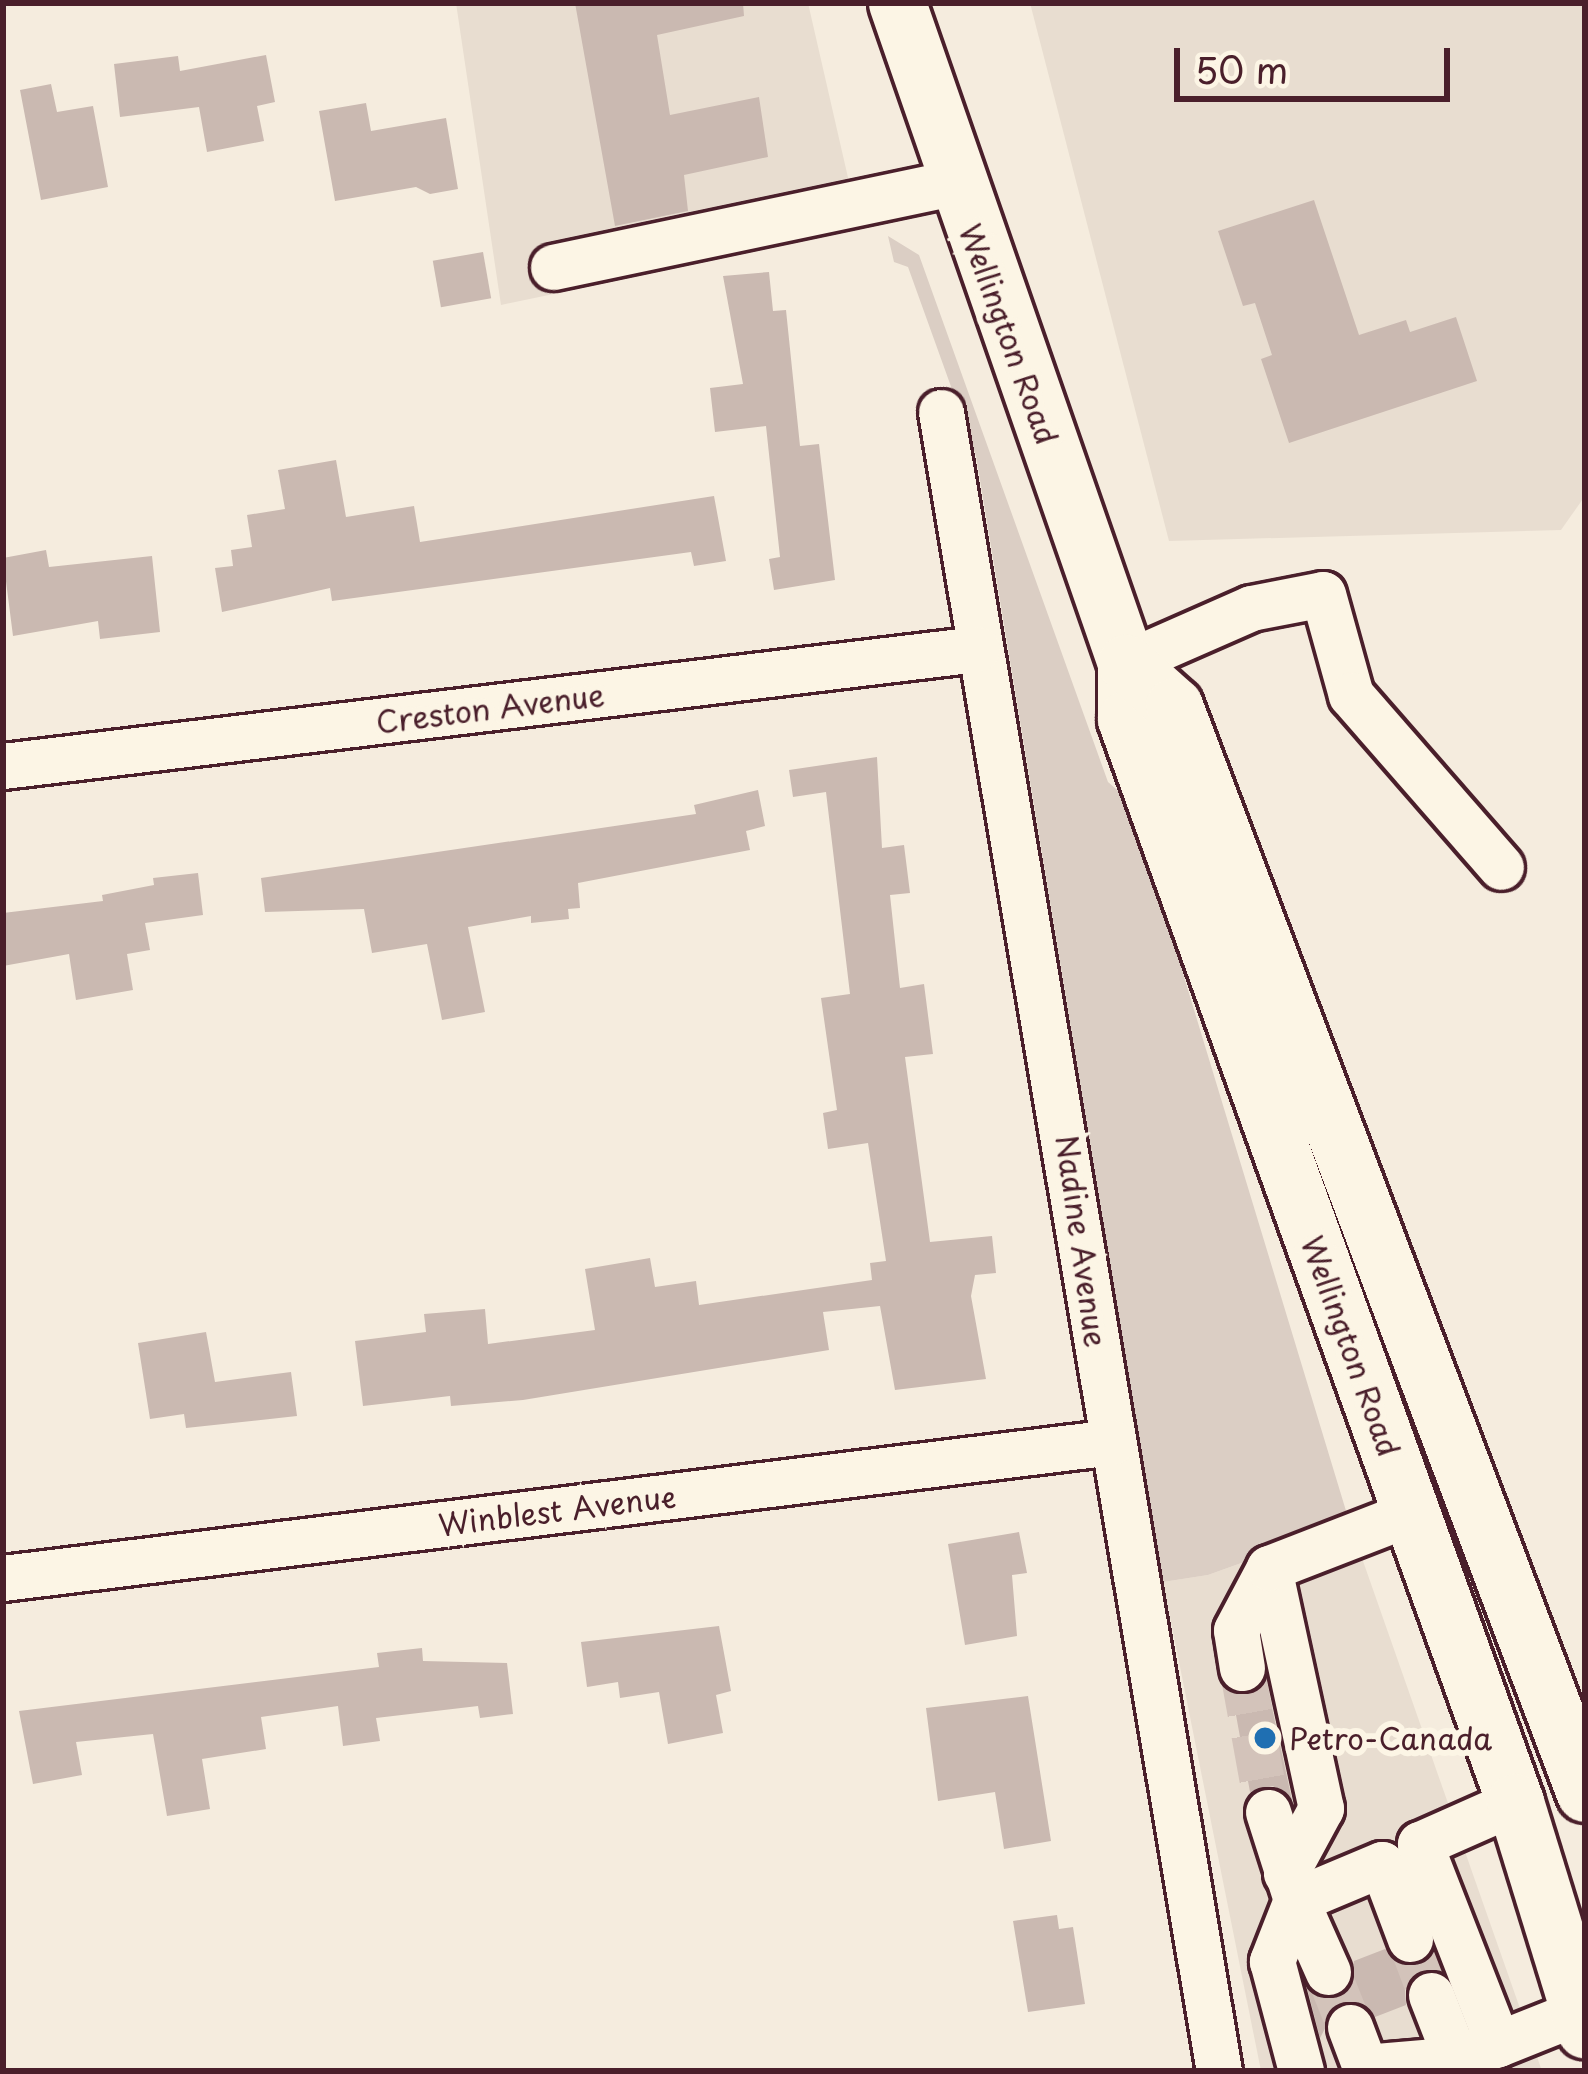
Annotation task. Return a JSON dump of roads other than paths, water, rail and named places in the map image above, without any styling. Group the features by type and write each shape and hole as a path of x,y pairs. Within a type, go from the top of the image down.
{"main road":[{"name":"Wellington Road","path":"897,3 955,182 1126,663 1126,719 1515,1802 1576,2033"},
{"name":"Wellington Road","path":"1126,663 1174,706 1585,1793"}],"street":[{"path":"553,267 955,182"},
{"name":"Nadine Avenue","path":"941,412 976,649 1049,1021 1112,1442 1219,2071"},
{"path":"1126,663 1251,608 1323,594 1351,695 1501,868"},
{"name":"Creston Avenue","path":"3,766 976,649"},
{"name":"Winblest Avenue","path":"3,1578 1112,1442"},
{"path":"1242,1668 1236,1630 1269,1568 1411,1513"},
{"path":"1269,1568 1321,1808 1291,1887 1272,1961 1301,2071"},
{"path":"1291,1887 1401,1854 1515,1802"},
{"path":"1268,1812 1291,1887 1328,1972"},
{"path":"1401,1854 1410,1939"},
{"path":"1401,1854 1477,2052"},
{"path":"1431,1995 1477,2052"},
{"path":"1354,2059 1477,2052 1576,2033"}],"tunnel":[{"path":"1242,1668 1268,1812"},
{"path":"1410,1939 1431,1995"},
{"path":"1328,1972 1350,2027"}],"place":[{"name":"Petro-Canada","path":"1265,1738"}]}
